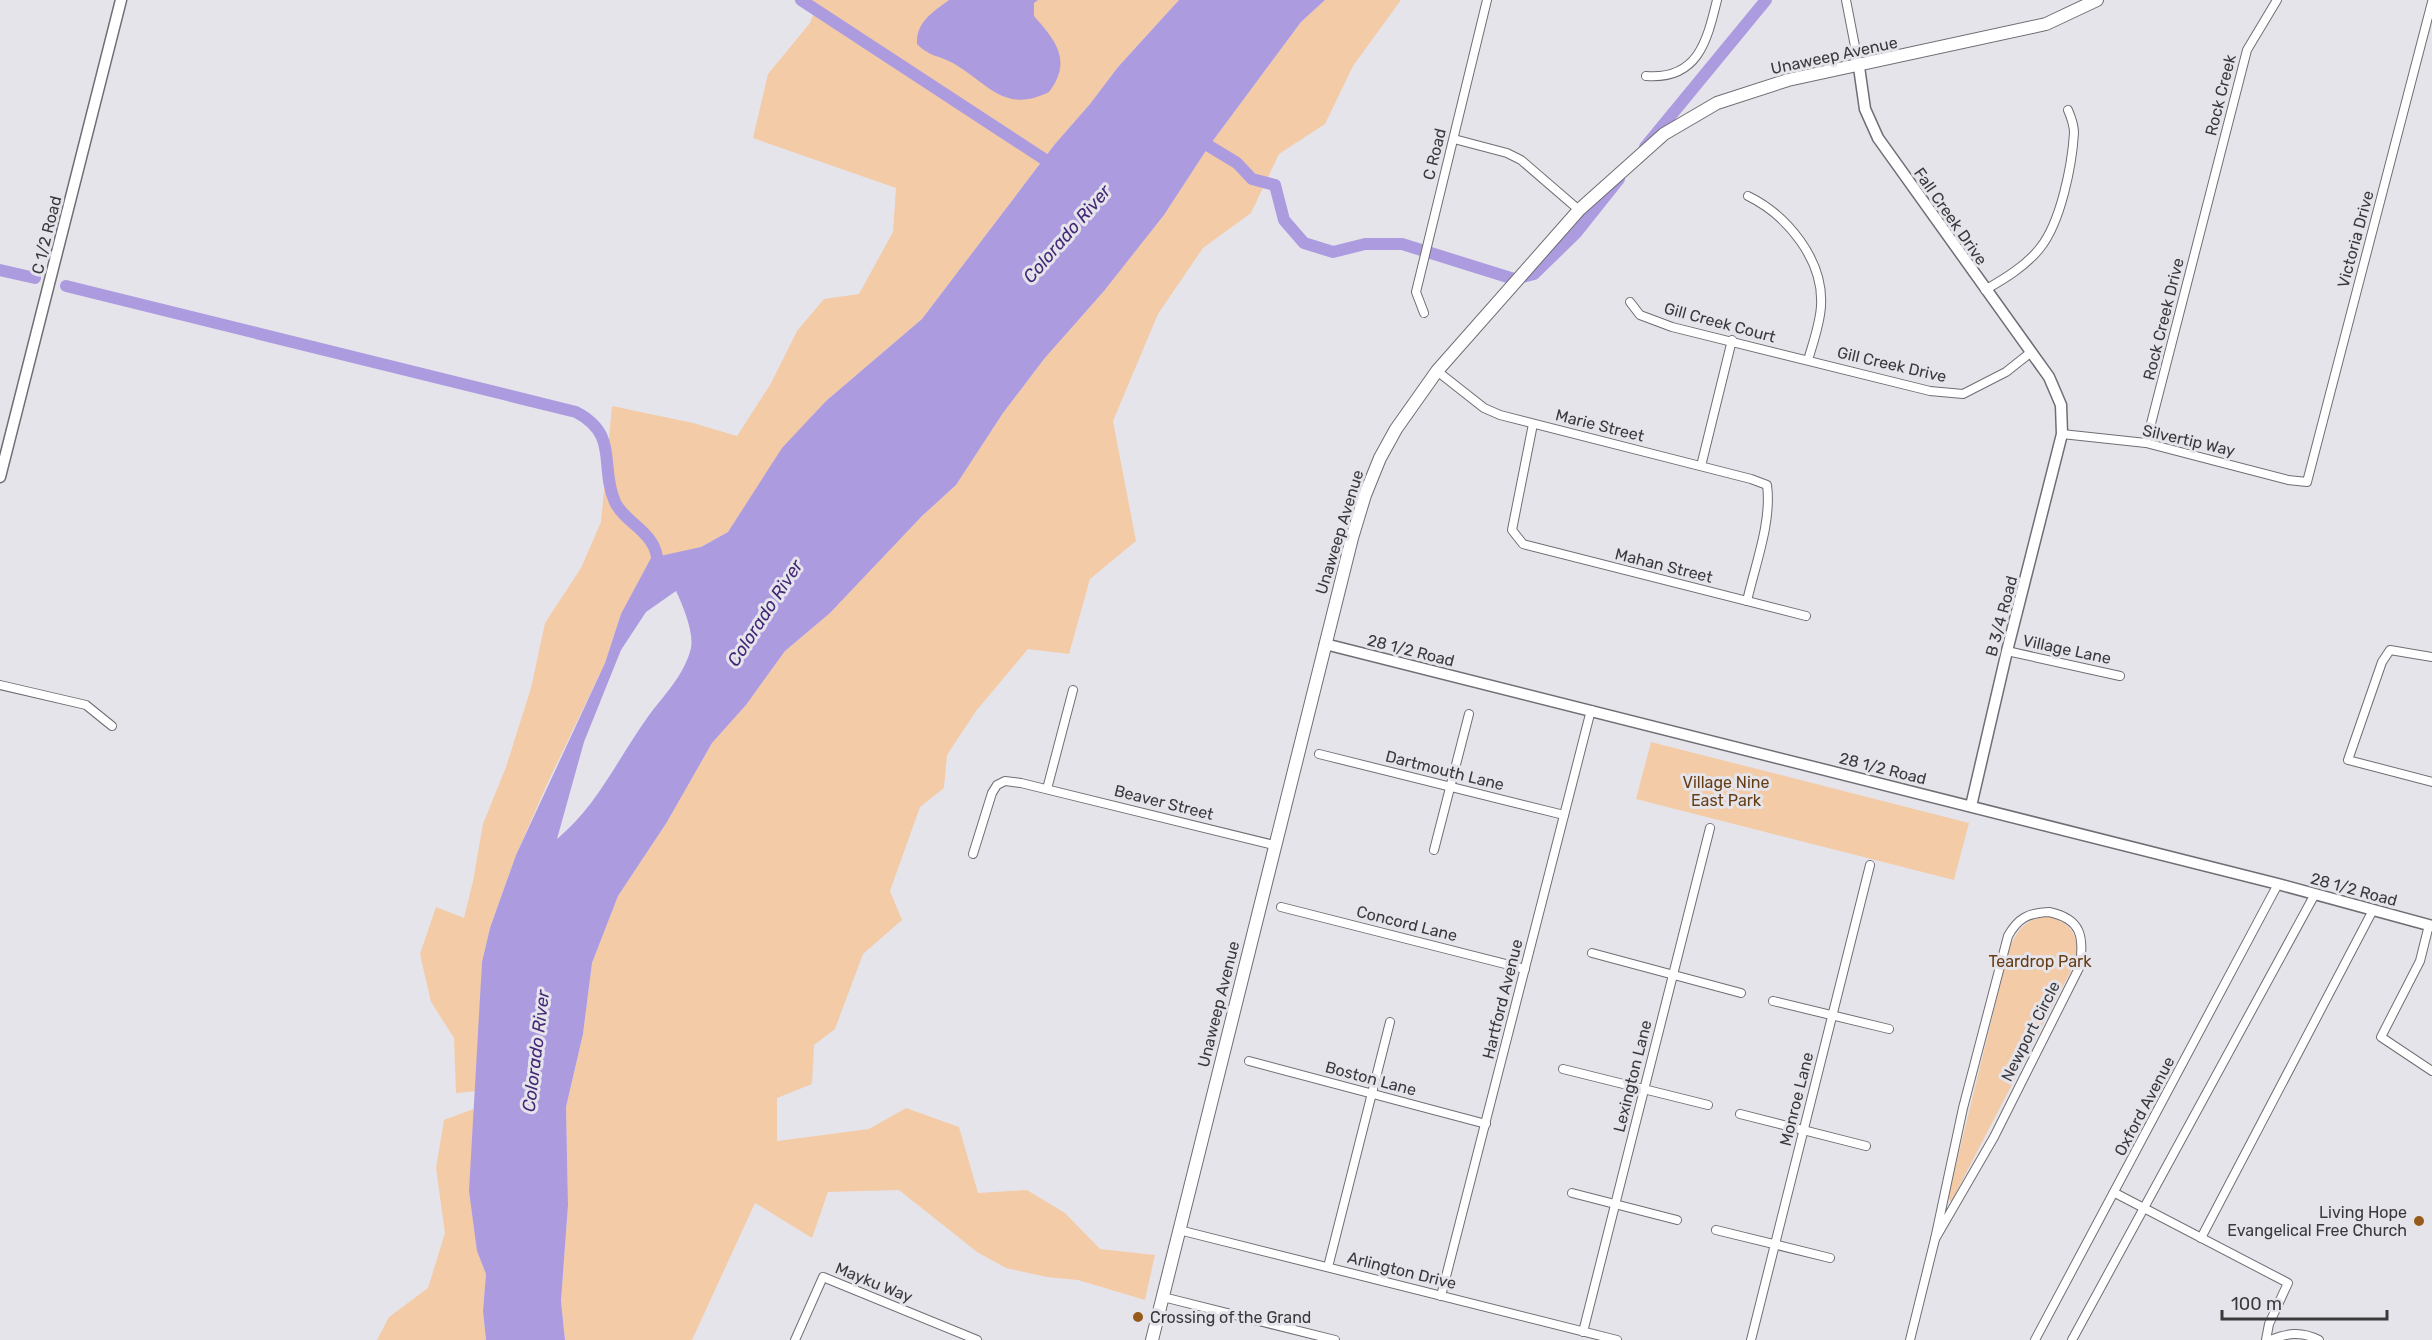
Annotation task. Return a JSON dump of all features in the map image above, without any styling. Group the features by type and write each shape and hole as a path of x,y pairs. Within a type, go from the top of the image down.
{"main road":[{"name":"Unaweep Avenue","path":"1152,1340 1274,845 1365,495 1396,429 1437,370 1579,210 1664,134 1717,103 1788,80 1859,67 2046,24 2097,0"}],"street":[{"name":"C 1/2 Road","path":"0,477 121,0"},
{"name":"C Road","path":"1424,313 1416,292 1487,0"},
{"path":"1646,76 1673,74 1690,64 1708,38 1717,0"},
{"name":"Fall Creek Drive","path":"1846,0 1865,109 1878,138 1984,290 2049,377 2061,405 2062,435"},
{"name":"Rock Creek","path":"2208,203 2247,50 2277,0"},
{"name":"Victoria Drive","path":"2307,482 2432,2"},
{"path":"1984,290 2030,259 2047,237 2060,207 2070,156 2074,130 2068,110"},
{"path":"1454,140 1507,153 1521,160 1579,210"},
{"path":"1748,196 1772,209 1804,247 1817,270 1821,307 1808,360"},
{"name":"Rock Creek Drive","path":"2146,443 2208,203"},
{"name":"Gill Creek Court","path":"1629,302 1640,315 1672,327 1808,360"},
{"path":"1701,466 1732,340"},
{"name":"Gill Creek Drive","path":"1808,360 1930,392 1963,394 2006,372 2030,353"},
{"name":"Marie Street","path":"1437,370 1484,408 1533,424 1767,485 1767,507 1747,601"},
{"name":"Mahan Street","path":"1533,424 1512,530 1523,544 1806,616"},
{"name":"Silvertip Way","path":"2062,435 2146,443 2288,480 2307,482"},
{"name":"B 3/4 Road","path":"1971,806 2007,651 2062,435"},
{"name":"28 1/2 Road","path":"1325,644 2278,884 2431,926"},
{"path":"2432,657 2390,650 2382,662 2348,760 2432,782"},
{"name":"Village Lane","path":"2007,651 2120,676"},
{"path":"0,685 86,705 112,726"},
{"path":"1047,789 1073,690"},
{"name":"Hartford Avenue","path":"1441,1296 1591,710"},
{"path":"1434,850 1468,714"},
{"name":"Dartmouth Lane","path":"1319,754 1564,815"},
{"name":"Beaver Street","path":"973,854 992,792 997,785 1011,781 1274,845"},
{"name":"Lexington Lane","path":"1583,1332 1710,828"},
{"name":"Monroe Lane","path":"1750,1340 1870,864"},
{"name":"Oxford Avenue","path":"2035,1340 2278,884"},
{"path":"2072,1340 2315,894"},
{"name":"Concord Lane","path":"1281,907 1525,969"},
{"path":"2201,1238 2373,910"},
{"name":"Newport Circle","path":"1910,1340 1935,1239 1963,1108 2008,936 2016,922 2024,917 2036,913 2060,915 2070,921 2084,942 2080,966 1995,1137 1935,1239"},
{"path":"2431,926 2420,961 2381,1037 2432,1071"},
{"path":"1592,953 1741,993"},
{"path":"1773,1001 1889,1029"},
{"path":"1328,1267 1390,1022"},
{"name":"Boston Lane","path":"1250,1061 1486,1124"},
{"path":"1563,1069 1708,1106"},
{"path":"1740,1114 1866,1146"},
{"path":"2115,1192 2288,1284 2269,1324 2268,1340 2288,1333 2298,1333 2319,1340"},
{"path":"1572,1193 1677,1220"},
{"name":"Arlington Drive","path":"1179,1230 1617,1340"},
{"path":"1716,1230 1830,1258"},
{"name":"Mayku Way","path":"795,1340 824,1277 977,1340"},
{"path":"1163,1297 1335,1340"}],"green space":[{"path":"798,0 1179,0 1118,67 1055,144 922,319 826,401 783,448 728,532 701,547 621,614 605,663 516,855 490,928 482,962 477,1091 456,1093 454,1038 431,1002 420,954 436,907 464,918 483,824 506,767 531,688 545,623 581,568 601,522 612,406 693,423 737,436 770,385 797,331 824,299 859,294 893,232 896,188 753,138 768,74 810,23 814,13"},
{"path":"1325,0 1401,0 1353,66 1325,124 1279,154 1251,213 1203,248 1158,314 1113,421 1136,541 1090,579 1069,654 1028,649 976,711 947,755 944,788 920,807 890,891 902,920 863,954 835,1029 814,1045 812,1084 777,1098 777,1141 869,1129 906,1108 959,1127 978,1193 1027,1190 1065,1213 1100,1249 1155,1255 1145,1300 1078,1280 1047,1277 1006,1268 977,1252 899,1190 828,1192 812,1238 755,1203 692,1340 565,1340 561,1301 568,1205 566,1107 583,1034 592,963 618,896 667,822 712,743 746,705 785,651 830,613 922,516 956,485 1003,413 1044,359 1104,291 1164,215 1209,146 1301,22"},
{"name":"Village Nine East Park","path":"1651,742 1969,823 1954,880 1636,799"},
{"name":"Teardrop Park","path":"2048,916 2063,923 2072,931 2075,937 2077,959 1951,1202 1948,1197 2009,949 2023,926 2034,919"},
{"path":"476,1108 472,1142 477,1251 486,1274 483,1311 486,1340 377,1340 389,1317 428,1288 445,1233 436,1168 444,1120"}],"water":[{"path":"949,0 1038,0 1034,3 1034,16 1049,34 1059,52 1060,71 1049,92 1020,100 1008,98 987,87 953,63 921,48 917,44 917,36 922,24"},
{"name":"Colorado River","path":"1179,0 1325,0 1301,22 1209,146 1164,215 1104,291 1044,359 1003,413 956,485 922,516 830,613 785,651 746,705 712,743 667,822 618,896 592,963 583,1034 566,1107 568,1205 561,1301 565,1340 486,1340 483,1311 486,1274 477,1251 469,1191 482,962 490,928 516,855 605,663 621,614 651,558 701,547 728,532 782,448 826,401 922,319 1055,144 1118,67","holes":["676,591 691,634 692,642 688,658 606,782 584,812 557,839 584,742 621,650 646,612"]}],"waterway":[{"path":"801,0 1044,159"},
{"path":"1645,147 1766,0"},
{"path":"1209,146 1237,163 1252,179 1275,185 1284,220 1304,243 1333,252 1365,244 1402,244 1514,279 1534,274 1576,233 1619,179"},
{"path":"0,270 35,278"},
{"path":"66,286 576,412 590,421 598,431 606,452 608,476 615,502 625,516 650,540 657,557"}],"place":[{"name":"Living Hope Evangelical Free Church","path":"2419,1221"},
{"name":"Crossing of the Grand","path":"1138,1317"}]}
